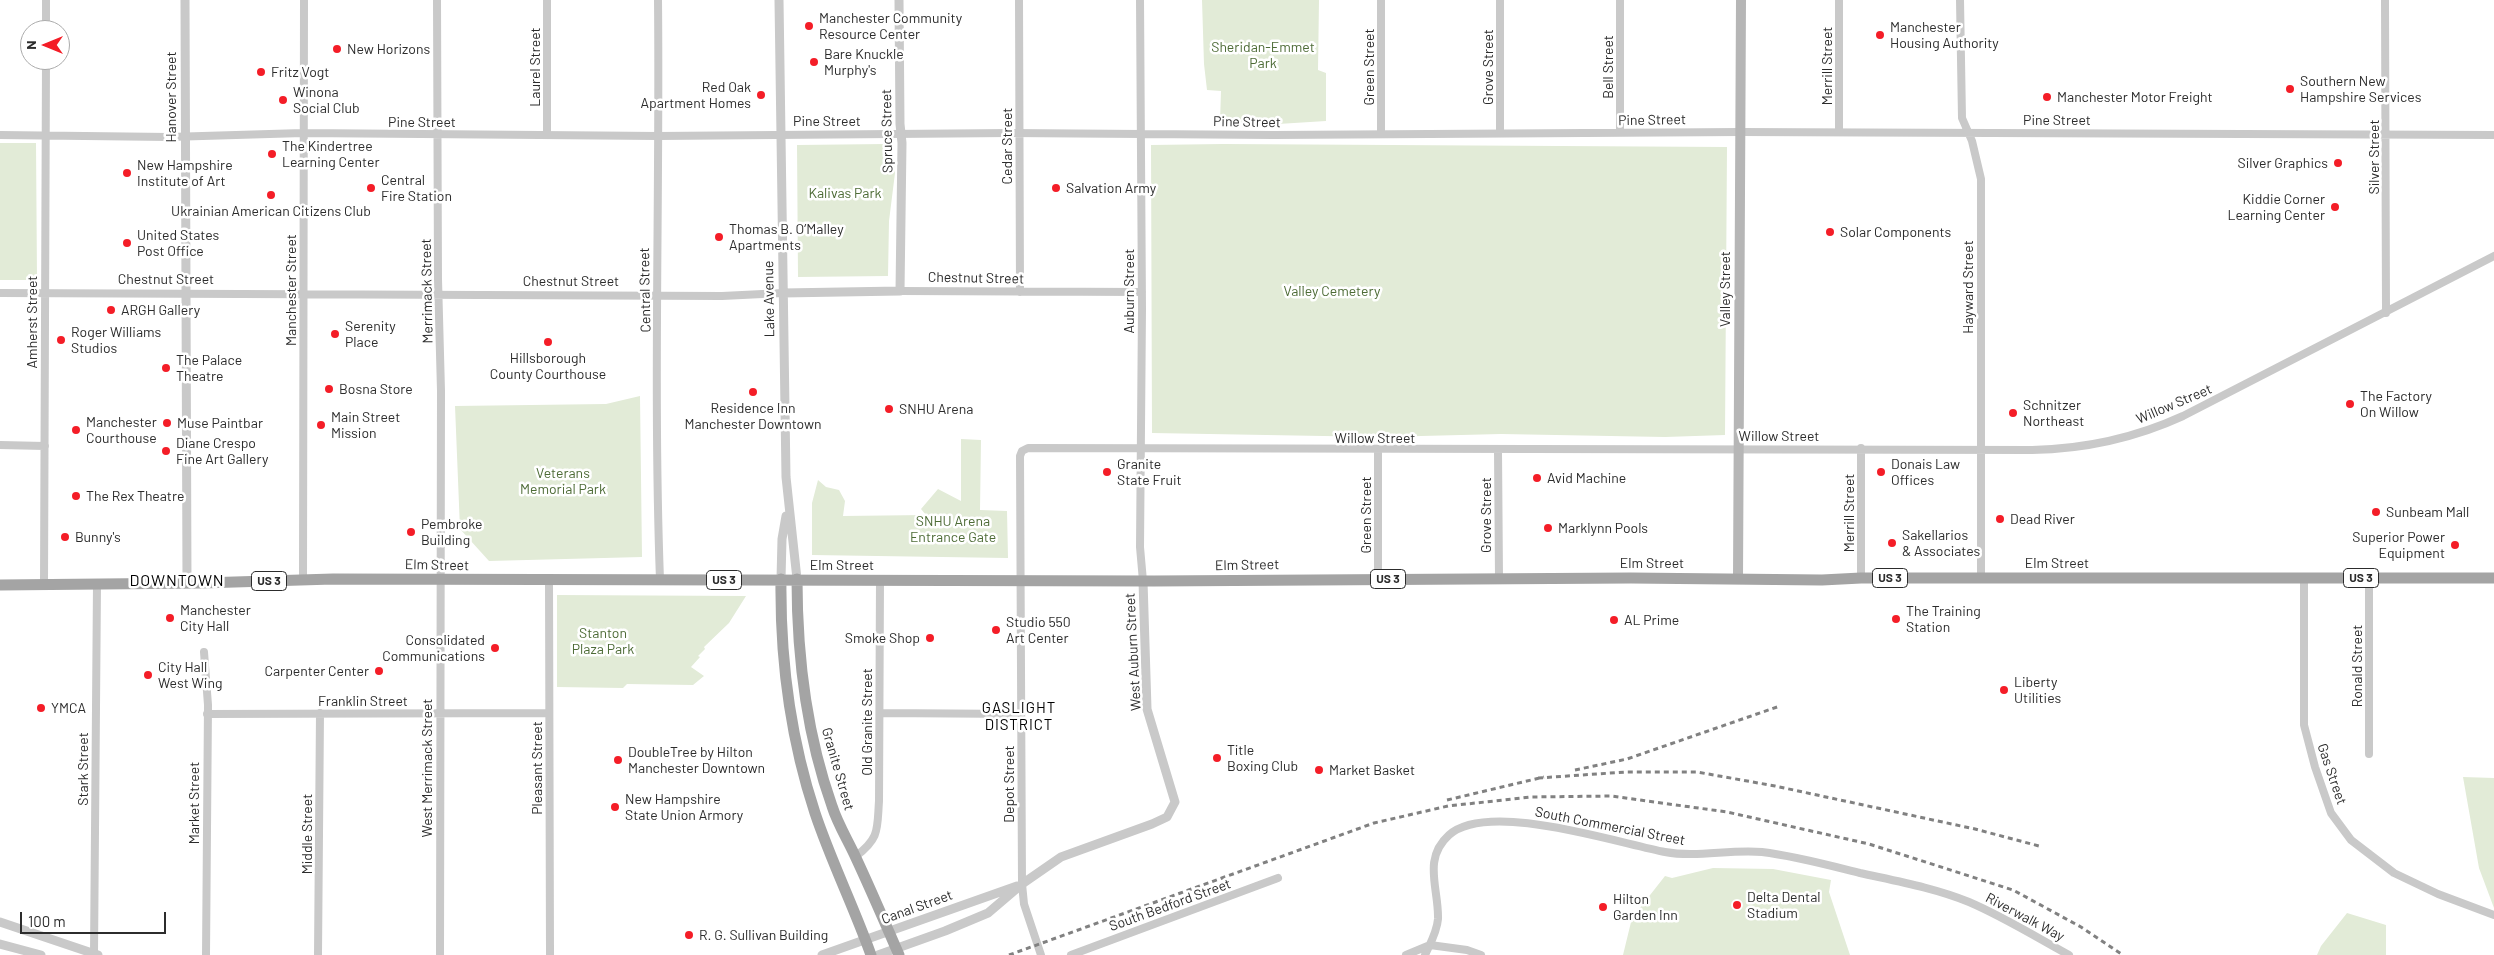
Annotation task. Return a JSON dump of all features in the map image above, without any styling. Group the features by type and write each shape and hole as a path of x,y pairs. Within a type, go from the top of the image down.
{"main road":[{"name":"Valley Street","path":"1738,578 1741,0"},
{"name":"Elm Street","path":"0,585 186,584 303,579 440,581 781,579 1143,581 1499,578 1822,580 1861,578 2175,577 2494,578"},
{"path":"781,579 786,686 801,762 820,828 871,955"},
{"name":"Granite Street","path":"797,579 801,668 813,742 832,807 842,833 856,856 897,952"}],"street":[{"path":"46,0 46,20"},
{"name":"Hanover Street","path":"185,0 186,584"},
{"name":"Manchester Street","path":"303,579 304,0"},
{"name":"Merrimack Street","path":"437,0 440,581"},
{"name":"Laurel Street","path":"547,0 547,135"},
{"name":"Central Street","path":"658,0 660,580"},
{"name":"Lake Avenue","path":"779,0 788,508 794,542 797,579"},
{"name":"Spruce Street","path":"899,0 901,133 900,291"},
{"name":"Cedar Street","path":"1019,0 1020,292"},
{"name":"Auburn Street","path":"1140,0 1142,292 1140,547 1143,581"},
{"name":"Green Street","path":"1381,0 1381,134"},
{"name":"Grove Street","path":"1500,0 1500,134"},
{"name":"Bell Street","path":"1620,0 1620,133"},
{"name":"Merrill Street","path":"1839,0 1839,132"},
{"name":"Hayward Street","path":"1960,0 1962,118 1968,132 1980,180 1981,578"},
{"name":"Silver Street","path":"2386,0 2386,313"},
{"name":"Amherst Street","path":"44,584 46,70"},
{"name":"Pine Street","path":"0,135 169,136 185,134 303,133 658,136 901,133 1500,134 1968,132 2494,135"},
{"name":"Willow Street","path":"1020,580 1020,456 1022,451 1028,448 1498,451 1739,448 2066,448 2106,442 2139,433 2168,422 2208,404 2494,256"},
{"name":"Chestnut Street","path":"0,293 722,296 900,291 1142,292"},
{"path":"0,446 44,446"},
{"name":"Merrill Street","path":"1861,448 1861,578"},
{"name":"Green Street","path":"1378,450 1378,579"},
{"name":"Grove Street","path":"1498,451 1499,578"},
{"name":"Lake Avenue","path":"781,579 782,539 788,508"},
{"name":"Gas Street","path":"2304,578 2304,725 2315,767 2331,813 2351,840 2394,873 2438,894 2494,915"},
{"name":"Ronald Street","path":"2369,578 2369,754"},
{"name":"Old Granite Street","path":"856,856 868,846 877,833 880,713 880,580"},
{"name":"Depot Street","path":"1020,580 1022,884 1024,904 1041,955"},
{"name":"West Merrimack Street","path":"440,581 440,955"},
{"name":"Pleasant Street","path":"549,581 550,955"},
{"name":"West Auburn Street","path":"1143,581 1147,709 1172,785 1175,802 1174,809"},
{"name":"Stark Street","path":"96,954 97,584"},
{"name":"Market Street","path":"204,652 207,714 206,955"},
{"name":"Middle Street","path":"318,955 320,713"},
{"name":"Franklin Street","path":"207,714 549,713"},
{"path":"880,713 1021,714"},
{"name":"Canal Street","path":"878,955 897,952 988,912 1022,884 1061,857 1152,824 1167,817 1174,809"},
{"name":"South Commercial Street","path":"1425,955 1438,921 1432,869 1438,849 1450,834 1458,829 1490,822 1546,825 1674,854 1730,851 1784,855 1902,883 1968,902"},
{"name":"South Bedford Street","path":"1071,955 1278,878"},
{"name":"Canal Street","path":"822,955 1022,884"},
{"name":"Riverwalk Way","path":"1968,902 2011,922 2069,955"},
{"path":"0,922 96,954"},
{"path":"0,944 41,955"},
{"path":"1406,955 1430,945 1467,950 1481,955"}],"green space":[{"name":"Sheridan-Emmet Park","path":"1202,0 1319,0 1318,70 1326,73 1326,121 1278,124 1220,122 1221,91 1207,90 1204,64"},
{"path":"0,143 36,143 37,280 0,280"},
{"name":"Kalivas Park","path":"886,144 894,159 895,173 889,221 888,276 798,277 797,145"},
{"name":"Valley Cemetery","path":"1151,145 1727,147 1725,435 1665,437 1501,434 1381,437 1152,433"},
{"name":"Veterans Memorial Park","path":"640,396 642,557 489,561 460,529 455,406 606,404"},
{"name":"SNHU Arena Entrance Gate","path":"961,439 981,440 980,510 1007,511 1008,558 812,555 812,503 818,480 826,487 839,490 845,501 843,516 926,515 921,509 938,489 961,501"},
{"name":"Stanton Plaza Park","path":"557,595 746,596 729,623 704,647 705,649 698,656 700,657 691,667 704,676 693,685 627,684 623,688 557,687"},
{"path":"2463,777 2494,778 2494,908 2479,868"},
{"name":"Delta Dental Stadium","path":"1713,868 1773,869 1831,880 1829,892 1850,955 1623,955 1632,918 1665,876 1672,878"},
{"path":"2347,913 2386,925 2386,955 2317,955 2321,946"}],"railway":[{"path":"1575,770 1627,759 1780,706"},
{"path":"1538,778 1626,772 1697,772 1775,786 1975,829 2039,846"},
{"path":"1447,800 1544,777"},
{"path":"1009,955 1374,823 1448,806 1531,797 1611,796 1727,812 1869,844 2013,890 2081,927 2123,955"}],"place":[{"name":"Manchester Community Resource Center","path":"809,26"},
{"name":"Manchester Housing Authority","path":"1880,35"},
{"name":"New Horizons","path":"337,49"},
{"name":"Bare Knuckle Murphy's","path":"814,62"},
{"name":"Fritz Vogt","path":"261,72"},
{"name":"Southern New Hampshire Services","path":"2290,89"},
{"name":"Red Oak Apartment Homes","path":"761,95"},
{"name":"Manchester Motor Freight","path":"2047,97"},
{"name":"Winona Social Club","path":"283,100"},
{"name":"The Kindertree Learning Center","path":"272,154"},
{"name":"Silver Graphics","path":"2338,163"},
{"name":"New Hampshire Institute of Art","path":"127,173"},
{"name":"Central Fire Station","path":"371,188"},
{"name":"Salvation Army","path":"1056,188"},
{"name":"Ukrainian American Citizens Club","path":"271,195"},
{"name":"Kiddie Corner Learning Center","path":"2335,207"},
{"name":"Solar Components","path":"1830,232"},
{"name":"Thomas B. O’Malley Apartments","path":"719,237"},
{"name":"United States Post Office","path":"127,243"},
{"name":"ARGH Gallery","path":"111,310"},
{"name":"Serenity Place","path":"335,334"},
{"name":"Roger Williams Studios","path":"61,340"},
{"name":"Hillsborough County Courthouse","path":"548,342"},
{"name":"The Palace Theatre","path":"166,368"},
{"name":"Bosna Store","path":"329,389"},
{"name":"Residence Inn Manchester Downtown","path":"753,392"},
{"name":"The Factory On Willow","path":"2350,404"},
{"name":"SNHU Arena","path":"889,409"},
{"name":"Schnitzer Northeast","path":"2013,413"},
{"name":"Muse Paintbar","path":"167,423"},
{"name":"Main Street Mission","path":"321,425"},
{"name":"Manchester Courthouse","path":"76,430"},
{"name":"Diane Crespo Fine Art Gallery","path":"166,451"},
{"name":"Granite State Fruit","path":"1107,472"},
{"name":"Donais Law Offices","path":"1881,472"},
{"name":"Avid Machine","path":"1537,478"},
{"name":"The Rex Theatre","path":"76,496"},
{"name":"Sunbeam Mall","path":"2376,512"},
{"name":"Dead River","path":"2000,519"},
{"name":"Marklynn Pools","path":"1548,528"},
{"name":"Pembroke Building","path":"411,532"},
{"name":"Bunny's","path":"65,537"},
{"name":"Sakellarios & Associates","path":"1892,543"},
{"name":"Superior Power Equipment","path":"2455,545"},
{"name":"Manchester City Hall","path":"170,618"},
{"name":"The Training Station","path":"1896,619"},
{"name":"AL Prime","path":"1614,620"},
{"name":"Studio 550 Art Center","path":"996,630"},
{"name":"Smoke Shop","path":"930,638"},
{"name":"Consolidated Communications","path":"495,648"},
{"name":"Carpenter Center","path":"379,671"},
{"name":"City Hall West Wing","path":"148,675"},
{"name":"Liberty Utilities","path":"2004,690"},
{"name":"YMCA","path":"41,708"},
{"name":"Title Boxing Club","path":"1217,758"},
{"name":"DoubleTree by Hilton Manchester Downtown","path":"618,760"},
{"name":"Market Basket","path":"1319,770"},
{"name":"New Hampshire State Union Armory","path":"615,807"},
{"name":"Delta Dental Stadium","path":"1737,905"},
{"name":"Hilton Garden Inn","path":"1603,907"},
{"name":"R. G. Sullivan Building","path":"689,935"}],"district":[{"name":"DOWNTOWN","path":"177,581"},
{"name":"GASLIGHT DISTRICT","path":"1019,716"}]}
